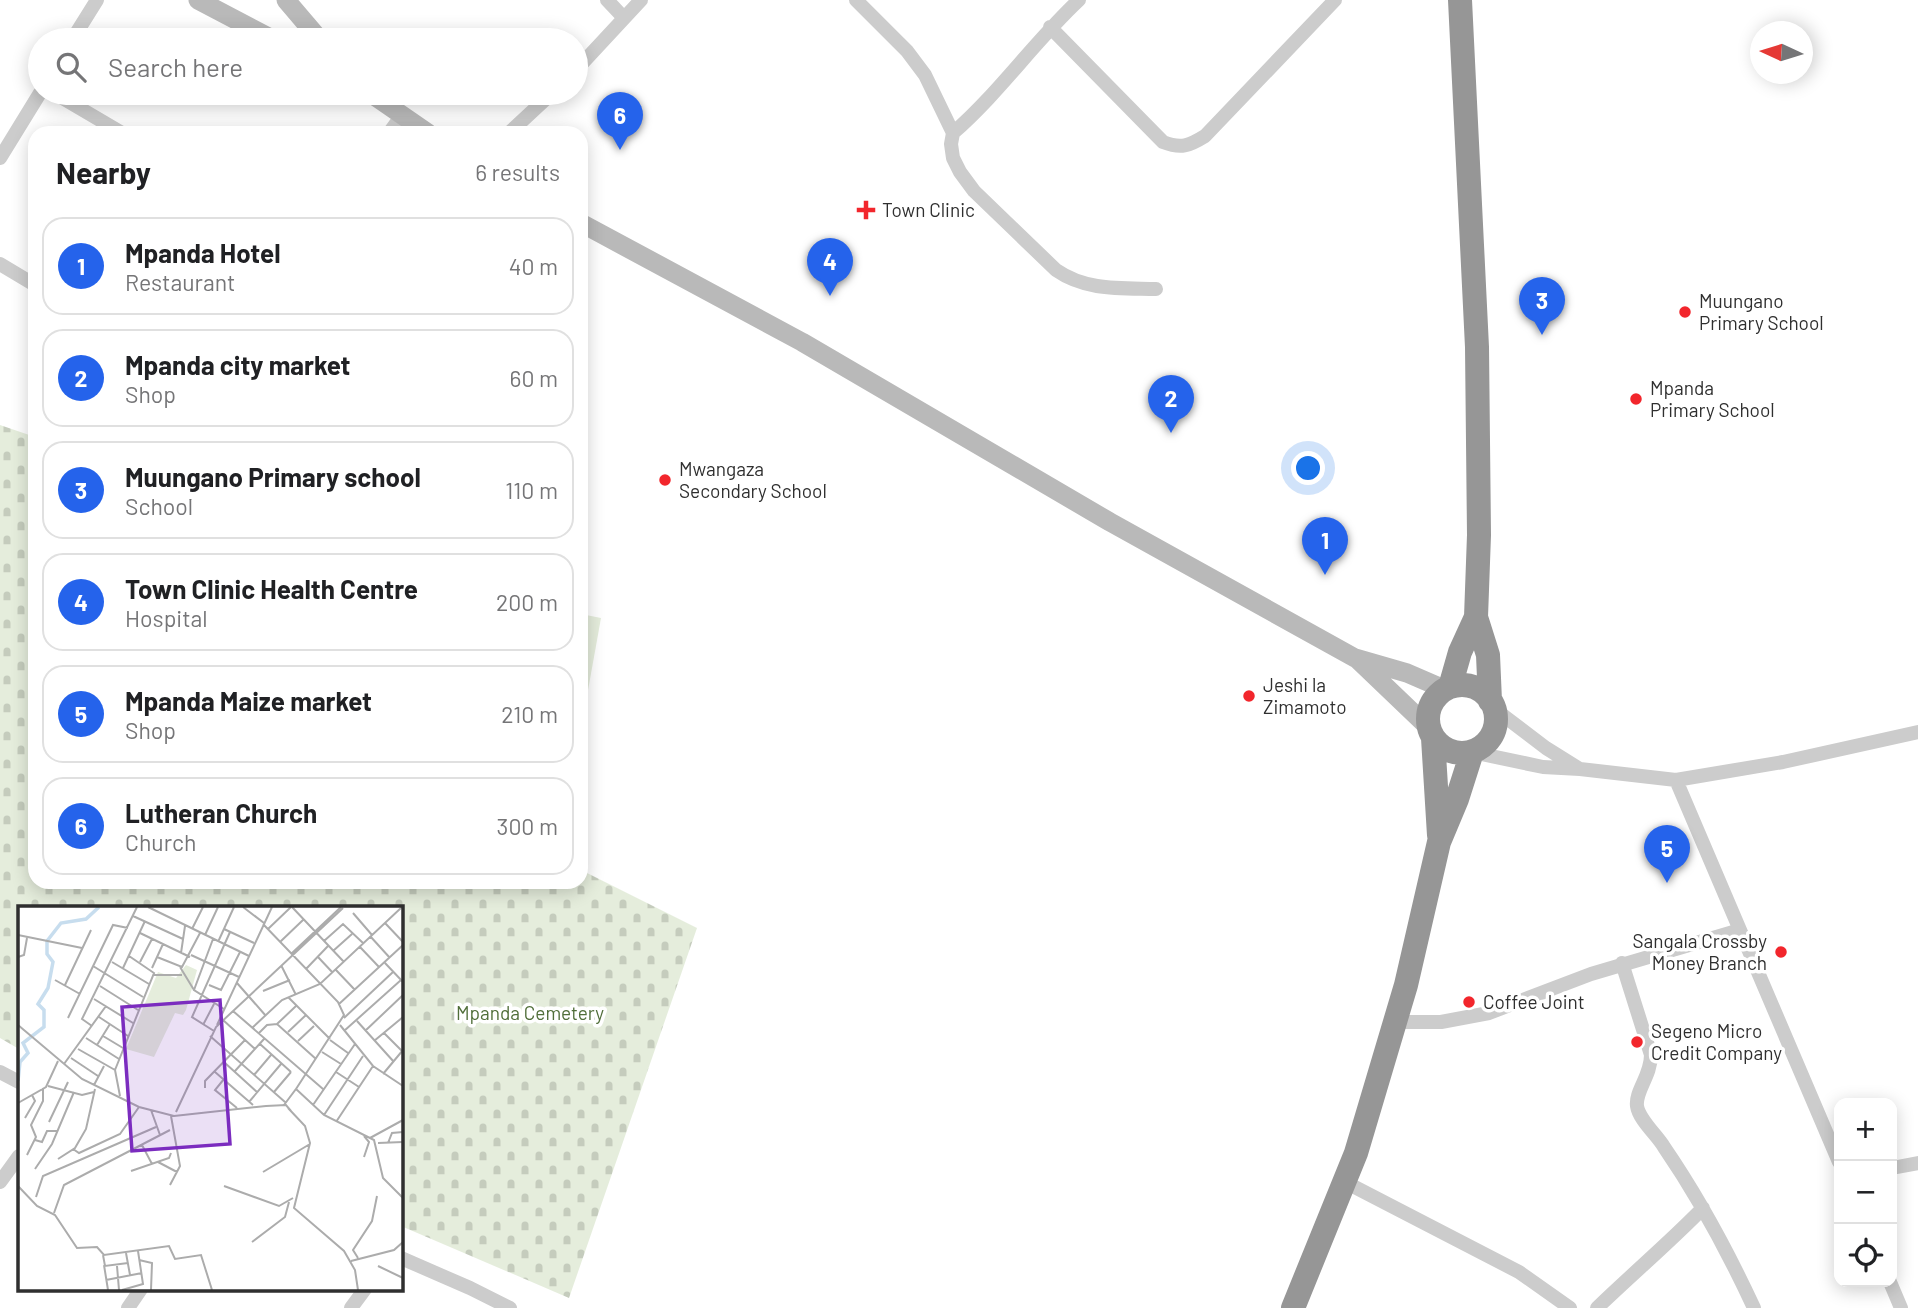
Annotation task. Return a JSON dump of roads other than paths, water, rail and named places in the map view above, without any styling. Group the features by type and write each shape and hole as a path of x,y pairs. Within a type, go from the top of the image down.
{"highway":[{"path":"1431,733 1444,748 1457,753 1472,752 1483,746 1491,736 1495,724 1488,655 1476,617 1479,536 1477,347 1460,0"},
{"path":"1439,842 1428,713 1434,699 1447,688 1476,617"},
{"path":"1447,688 1468,685 1485,694 1493,705"},
{"path":"1293,1308 1345,1182 1396,1022 1439,842 1472,752"}],"street":[{"path":"80,28 97,0"},
{"path":"198,0 251,28"},
{"path":"286,0 310,28"},
{"path":"607,0 624,18"},
{"path":"588,57 641,0"},
{"path":"856,0 908,51 931,87 953,133 953,158 960,173 974,191 1056,270 1071,280 1085,284 1156,289"},
{"path":"953,133 981,110 1050,27 1079,0"},
{"path":"1050,27 1163,142 1175,147 1189,146 1205,136 1335,0"},
{"path":"0,158 33,105"},
{"path":"74,105 110,126"},
{"path":"387,105 418,126"},
{"path":"517,126 539,105"},
{"path":"394,126 401,115"},
{"path":"588,227 802,342 1110,522 1355,658 1447,688"},
{"path":"0,264 28,281"},
{"path":"1355,658 1431,733"},
{"path":"1493,705 1546,748 1580,769"},
{"path":"1472,752 1532,765 1676,780 1783,762 1918,732"},
{"path":"1676,780 1839,1161"},
{"path":"1396,1022 1464,1020 1622,963 1740,930"},
{"path":"1622,963 1651,1055 1651,1069 1638,1095 1638,1110 1664,1146 1723,1242 1754,1308"},
{"path":"0,1072 18,1081"},
{"path":"0,1182 18,1157"},
{"path":"1897,1167 1918,1163"},
{"path":"1345,1182 1519,1272 1570,1308"},
{"path":"1597,1308 1641,1265 1669,1243 1703,1208"},
{"path":"402,1258 510,1308"},
{"path":"1892,1287 1901,1308"},
{"path":"128,1308 140,1290"},
{"path":"351,1308 364,1290"}],"place":[{"name":"Lutheran Church","path":"620,150"},
{"name":"Town Clinic","path":"866,210"},
{"name":"Town Clinic Health Centre","path":"830,296"},
{"name":"Muungano Primary School","path":"1685,312"},
{"name":"Muungano Primary school","path":"1542,335"},
{"name":"Mpanda Primary School","path":"1636,399"},
{"name":"Mpanda city market","path":"1171,433"},
{"name":"Mwangaza Secondary School","path":"665,480"},
{"name":"Mpanda Hotel","path":"1325,575"},
{"name":"Jeshi la Zimamoto","path":"1249,696"},
{"name":"Mpanda Maize market","path":"1667,883"},
{"name":"Sangala Crossby Money Branch","path":"1781,952"},
{"name":"Coffee Joint","path":"1469,1002"},
{"name":"Segeno Micro Credit Company","path":"1637,1042"}],"park label":[{"name":"Mpanda Cemetery","path":"530,1013"}]}
